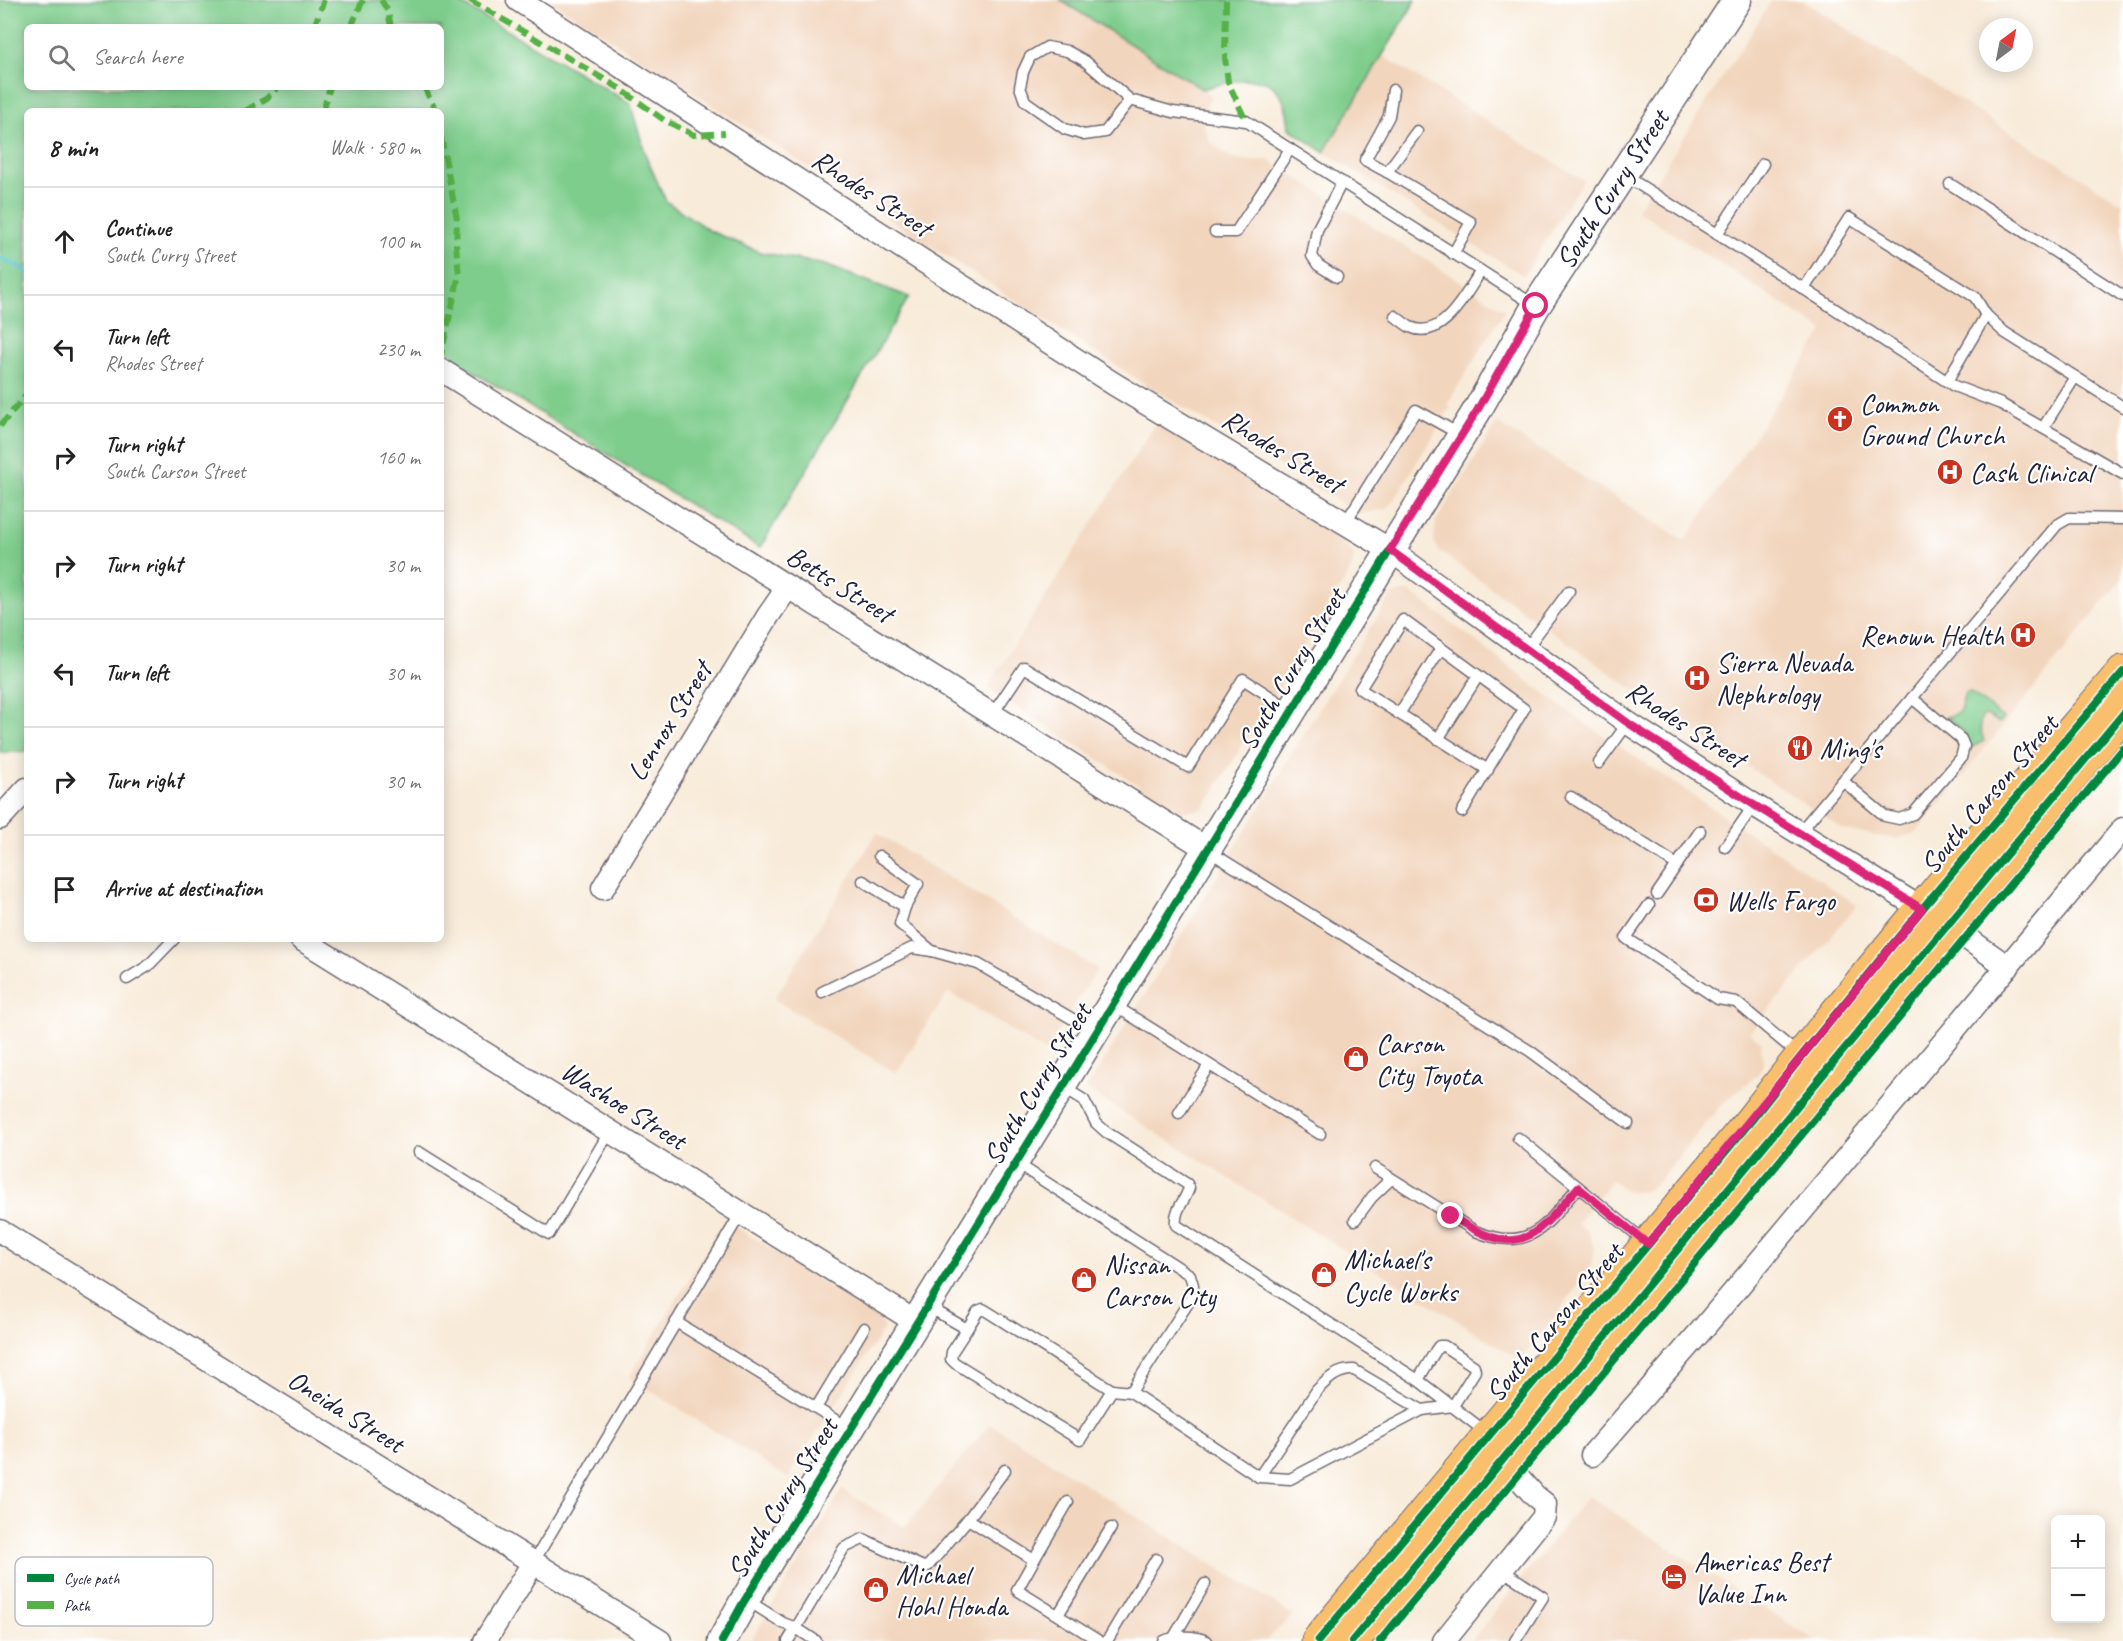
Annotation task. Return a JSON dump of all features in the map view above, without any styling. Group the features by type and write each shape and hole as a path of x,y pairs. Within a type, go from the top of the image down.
{"main road":[{"name":"South Carson Street","path":"1318,1641 1496,1447 1935,917 2123,672"},
{"name":"South Carson Street","path":"1935,917 2123,714"},
{"name":"South Carson Street","path":"1352,1641 1648,1244 1750,1120 1811,1065"}],"street":[{"name":"Rhodes Street","path":"518,0 1114,384 1390,550 1628,723 1754,805 1935,917 2008,967"},
{"name":"South Curry Street","path":"722,1641 1508,360 1536,306 1737,0"},
{"name":"Betts Street","path":"444,372 1207,849"},
{"name":"Lennox Street","path":"603,888 768,616 788,588"},
{"path":"0,818 24,792"},
{"path":"1592,1455 1707,1323 2123,829"},
{"name":"Washoe Street","path":"306,942 741,1213 921,1314"},
{"name":"Oneida Street","path":"0,1231 660,1641"},
{"path":"1444,1641 1544,1517 1545,1504 1535,1496 1496,1447"},
{"path":"485,1641 533,1563"}],"lane":[{"path":"1130,100 1105,132 1084,135 1065,129 1025,101 1020,87 1023,72 1030,57 1047,47 1067,51 1085,61 1130,100 1173,112 1246,121 1536,306"},
{"path":"1393,90 1389,116 1365,160 1471,222 1453,254"},
{"path":"1387,172 1417,131"},
{"path":"1215,232 1236,232 1290,149"},
{"path":"1717,234 1763,164"},
{"path":"1622,174 1947,381 2001,404 2123,474"},
{"path":"1337,278 1318,265 1312,256 1317,230 1342,182"},
{"path":"1950,184 2123,296"},
{"path":"1804,289 1850,218 1974,297 1986,315 2004,332 2123,407"},
{"path":"1395,316 1412,328 1429,328 1448,320 1481,271"},
{"path":"1947,381 1986,315"},
{"path":"2043,428 2075,377"},
{"path":"1345,523 1416,410 1461,436"},
{"path":"1799,833 2057,525 2069,518 2123,519"},
{"path":"1526,649 1569,591"},
{"path":"1462,812 1488,770 1524,710 1403,620 1360,689 1488,770"},
{"path":"1399,714 1441,648"},
{"path":"992,715 1024,667 1188,767 1243,679 1292,710"},
{"path":"1438,739 1478,676"},
{"path":"1843,781 1886,816 1899,819 1913,814 1961,758 1964,746 1961,739 1912,698"},
{"path":"1599,763 1628,723"},
{"path":"1571,797 1677,865"},
{"path":"1725,848 1754,805"},
{"path":"1657,894 1700,831"},
{"path":"1207,849 1530,1051 1628,1124"},
{"path":"879,856 918,884 905,908 900,924 932,951"},
{"path":"863,881 905,908"},
{"path":"1649,905 1626,938 1718,999 1736,1002 1811,1065"},
{"path":"127,979 148,966 171,942"},
{"path":"822,992 912,948 978,964 1095,1032"},
{"path":"1112,1004 1320,1134"},
{"path":"1179,1113 1209,1065"},
{"path":"1063,1087 1084,1100 1096,1123 1106,1132 1187,1184 1189,1188 1176,1212 1176,1225 1418,1380 1453,1406 1496,1447"},
{"path":"419,1152 549,1234 610,1131"},
{"path":"1518,1138 1648,1244"},
{"path":"1015,1163 1190,1275 1193,1286 1190,1300 1131,1392"},
{"path":"1375,1168 1475,1231 1491,1238 1509,1240 1525,1238 1537,1232 1578,1187"},
{"path":"1355,1220 1372,1197 1391,1179"},
{"path":"533,1563 741,1213"},
{"path":"1112,1390 1080,1440 955,1363 951,1359 952,1352 978,1311 988,1311 1112,1390 1131,1392 1259,1477 1290,1479 1422,1410 1453,1406"},
{"path":"921,1314 967,1329"},
{"path":"676,1322 851,1429"},
{"path":"816,1408 864,1328"},
{"path":"1418,1380 1439,1346 1444,1346 1470,1362 1475,1371 1453,1406"},
{"path":"1259,1477 1317,1390 1345,1370 1354,1370 1422,1410"},
{"path":"788,1641 844,1548 863,1539 923,1567 928,1566 1005,1470"},
{"path":"1068,1502 1017,1590 1093,1640"},
{"path":"968,1519 1034,1560"},
{"path":"1058,1615 1111,1528"},
{"path":"1107,1641 1156,1559"},
{"path":"1502,1569 1543,1597 1515,1641"},
{"path":"1174,1637 1205,1584"},
{"path":"746,1599 816,1641"},
{"path":"1163,1641 1174,1637 1201,1638 1207,1641"}],"shaded area":[{"path":"550,0 1060,0 1212,96 1204,109 1202,121 1210,142 1232,158 1250,161 1268,160 1505,310 1447,404 1451,407 1395,498 1387,509 1360,514 1143,383"},
{"path":"1772,0 1801,0 2123,204 2123,578 1917,832 1896,839 1844,830 1652,703 1438,550 1434,541 1436,521 1497,423 1685,541 1824,331 1637,210"},
{"path":"1383,56 1583,180 1524,276 1324,152"},
{"path":"1156,423 1343,539 1354,556 1352,568 1203,809 1180,812 987,688"},
{"path":"1400,592 1410,592 1577,718 1857,905 1749,1033 1762,1042 1760,1050 1763,1065 1758,1074 1720,1106 1657,1183 1647,1190 1637,1192 1625,1190 1612,1180 1577,1223 1589,1233 1594,1248 1591,1265 1564,1305 1520,1360 1086,1089 1329,693 1386,603 1391,596"},
{"path":"877,833 1097,969 1046,1052 948,992 896,1073 774,999"},
{"path":"725,1220 878,1316 884,1329 788,1478 629,1377"},
{"path":"990,1424 1293,1615 1266,1641 751,1641 842,1490 905,1527"},
{"path":"1588,1496 1816,1641 1471,1641"}],"green space":[{"path":"0,0 455,0 630,103 647,159 666,201 710,231 760,252 825,265 909,297 760,548 444,354 444,108 24,108 24,751 0,753"},
{"path":"1060,0 1416,0 1324,152 1289,128 1286,108 1280,94 1272,85 1248,80 1202,89"},
{"path":"1970,692 2003,718 1999,723 1987,715 1983,716 1980,723 1984,741 1970,748 1965,734 1946,717 1959,711 1965,693"}],"waterway":[{"path":"0,258 24,269"}],"marked path":[{"path":"315,24 324,0"},
{"path":"352,24 363,0"},
{"path":"381,0 388,11 390,24"},
{"path":"470,0 619,88 664,120 694,135 725,133"},
{"path":"1226,0 1225,58 1228,82 1246,121"},
{"path":"250,108 267,98 275,90"},
{"path":"324,108 329,90"},
{"path":"426,90 434,108"},
{"path":"444,152 457,219 456,245 459,275 444,342"},
{"path":"0,426 24,398"}],"cycle path":[{"path":"722,1641 743,1603 1063,1087 1390,550"},
{"path":"1318,1641 1751,1121 1981,838 2123,672"},
{"path":"1352,1641 2123,714"},
{"path":"1380,1641 2123,749"}],"place":[{"name":"Common Ground Church","path":"1840,419"},
{"name":"Cash Clinical","path":"1950,472"},
{"name":"Renown Health","path":"2023,635"},
{"name":"Sierra Nevada Nephrology","path":"1697,678"},
{"name":"Ming's","path":"1800,748"},
{"name":"Wells Fargo","path":"1706,900"},
{"name":"Carson City Toyota","path":"1356,1059"},
{"name":"Michael's Cycle Works","path":"1324,1275"},
{"name":"Nissan Carson City","path":"1084,1280"},
{"name":"Americas Best Value Inn","path":"1674,1577"},
{"name":"Michael Hohl Honda","path":"876,1590"}],"route":[{"path":"1451,1216 1491,1238 1509,1240 1525,1238 1537,1232 1578,1187 1648,1244 1922,909 1754,805 1628,723 1390,550 1508,360 1536,306"}]}
